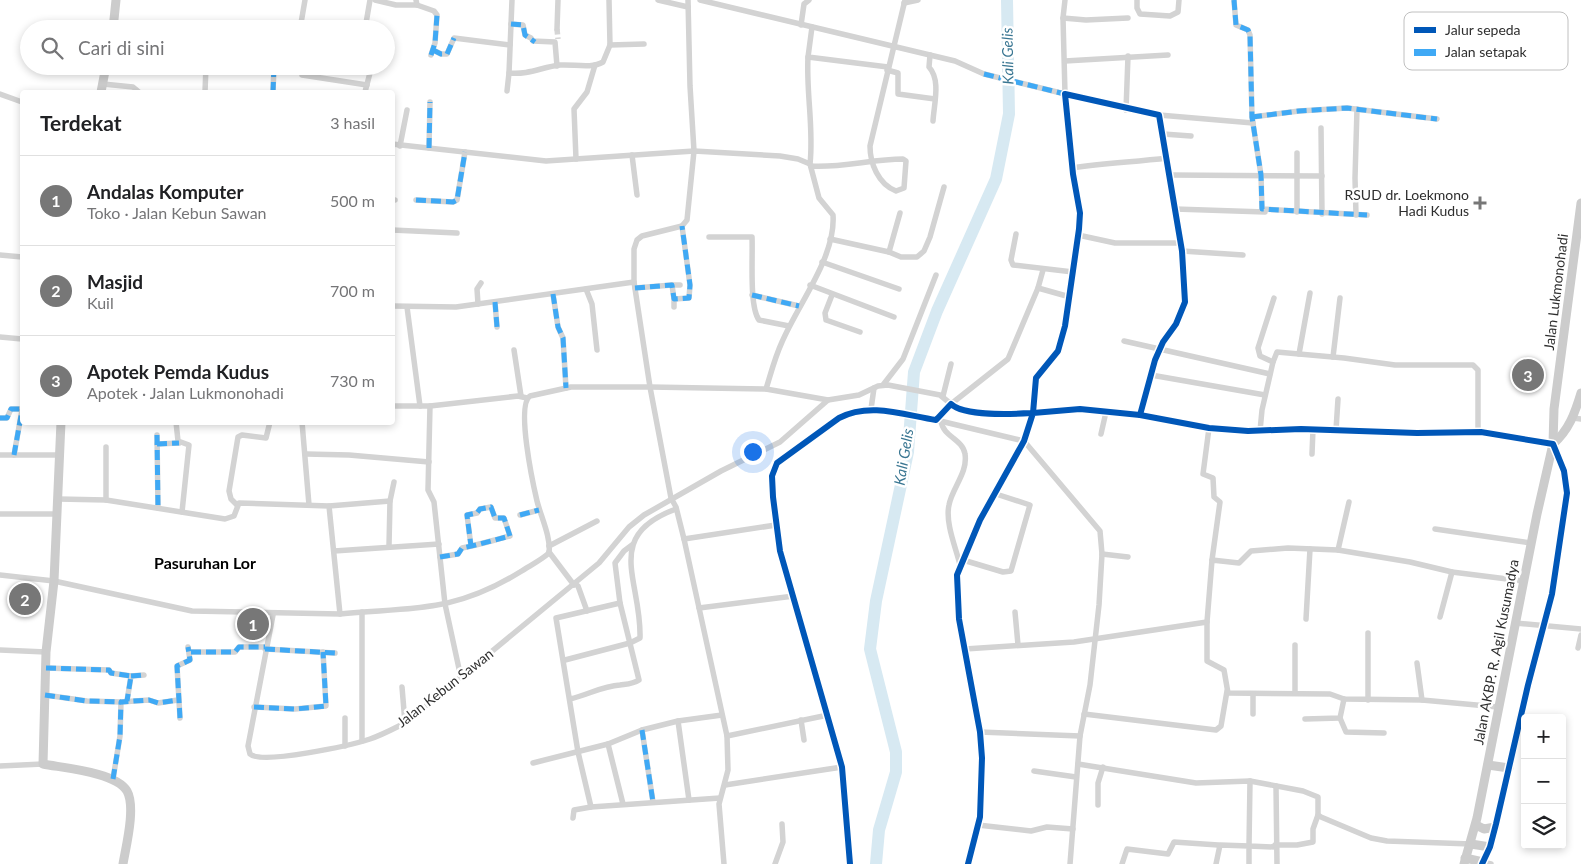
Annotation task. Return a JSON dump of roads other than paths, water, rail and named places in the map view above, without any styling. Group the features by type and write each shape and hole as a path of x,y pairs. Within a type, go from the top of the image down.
{"main road":[{"path":"113,20 116,0"},
{"path":"102,88 104,75"},
{"name":"Jalan Lukmonohadi","path":"1553,444 1554,409 1581,203"},
{"path":"1553,444 1563,436 1577,418 1581,393"},
{"path":"61,425 54,581 46,652 43,764 113,779 123,786 130,798 124,864"},
{"name":"Jalan AKBP. R. Agil Kusumadya","path":"1465,861 1476,824 1531,543 1553,444"},
{"path":"1488,765 1509,768"},
{"path":"1476,824 1484,829 1495,827"},
{"path":"1471,844 1490,847"},
{"path":"1465,861 1485,863"}],"street":[{"path":"302,20 305,0"},
{"path":"366,20 370,0"},
{"path":"375,0 396,5 417,3 436,13 432,52 447,54 454,38 510,45"},
{"path":"507,91 512,0"},
{"path":"557,29 558,0"},
{"path":"509,73 531,74 556,66 595,65 605,60 610,45 609,0"},
{"path":"658,0 688,7"},
{"path":"688,0 694,151 687,220 682,226 642,236 637,240 634,249 635,285 650,387 672,499 684,539 727,736 729,763 725,785 720,798 724,864"},
{"path":"700,0 955,61 984,74 1126,110 1159,115 1253,120 1325,109 1357,109 1437,119"},
{"path":"801,25 805,3 809,0"},
{"path":"395,145 546,161 694,151 780,156 798,159 811,165 845,166 870,162 905,159 906,174 904,188 896,191 888,188 870,162 870,146 887,68 905,2 918,0"},
{"path":"968,864 978,825 982,780 980,732 956,586 961,563 994,493 1024,441 1033,413 1036,378 1058,352 1070,297 1080,213 1072,168 1065,94 1063,18 1065,0"},
{"path":"1137,0 1137,8 1140,14 1170,16 1178,12 1178,0"},
{"path":"1234,0 1236,25 1248,30 1250,35 1253,120 1262,209 1322,215"},
{"path":"1063,18 1086,20 1128,18"},
{"path":"511,24 523,25 524,35 533,41 556,41 556,66"},
{"path":"766,389 781,342 822,262 830,239 833,214 820,198 811,165 812,148 807,77 812,27"},
{"path":"610,45 644,44"},
{"path":"930,55 930,67 934,71 936,79 933,120"},
{"path":"1065,61 1168,55"},
{"path":"1126,110 1128,56"},
{"path":"808,57 887,68 898,73 898,94 935,99"},
{"path":"576,159 574,109 587,92 595,65"},
{"path":"205,90 206,75"},
{"path":"273,90 274,75"},
{"path":"302,75 367,85"},
{"path":"366,90 370,75"},
{"path":"102,88 133,86 137,90"},
{"path":"0,94 20,101"},
{"path":"429,148 430,102"},
{"path":"1356,215 1357,109"},
{"path":"400,146 407,110"},
{"path":"1140,414 1159,350 1176,324 1185,302 1182,251 1159,115"},
{"path":"1321,128 1322,215"},
{"path":"1162,134 1191,136"},
{"path":"416,200 453,202 457,200 465,152"},
{"path":"1297,153 1297,212"},
{"path":"632,155 636,195"},
{"path":"1072,168 1105,162 1126,163 1167,158"},
{"path":"1170,175 1322,176"},
{"path":"830,239 911,258 917,257 924,251 930,237 944,187"},
{"path":"1175,209 1367,215"},
{"path":"889,252 900,213"},
{"path":"674,299 690,297 682,226"},
{"path":"395,230 457,233"},
{"path":"1016,234 1012,264 1044,270 1073,272"},
{"path":"1078,235 1115,243 1180,243"},
{"path":"709,237 752,237 752,295 759,320 789,326"},
{"path":"1182,251 1243,255"},
{"path":"0,255 20,258"},
{"path":"822,262 899,289"},
{"path":"937,420 951,404 1008,359 1044,270"},
{"path":"886,384 903,359 936,275"},
{"path":"478,304 477,287 481,283"},
{"path":"395,306 456,307 586,289 635,285 680,285"},
{"path":"672,285 674,306"},
{"path":"810,285 832,295 894,317"},
{"path":"1038,288 1070,297"},
{"path":"586,289 592,304 598,350"},
{"path":"1299,354 1310,293"},
{"path":"553,294 558,327 563,338 566,388"},
{"path":"752,295 799,306"},
{"path":"832,295 824,316 826,320 860,332"},
{"path":"1273,362 1260,356 1258,348 1274,298"},
{"path":"1333,357 1340,298"},
{"path":"495,302 497,327"},
{"path":"407,307 420,406"},
{"path":"0,337 20,339"},
{"path":"1124,341 1270,374"},
{"path":"514,350 524,397 528,446 539,510 549,549 576,585 586,611"},
{"path":"1260,431 1265,395 1277,352 1396,365 1476,366 1478,370 1478,432"},
{"path":"943,396 951,364"},
{"path":"1151,375 1265,395"},
{"path":"395,406 430,406 524,397 566,388 766,389 828,400 859,395 886,384 943,396 959,409 977,412 1033,413 1080,409 1140,414 1209,428 1260,431 1313,429 1417,433 1478,432 1553,444 1564,471 1567,493 1552,594 1485,863"},
{"path":"871,409 874,388"},
{"path":"1336,430 1338,399"},
{"name":"Jalan Kebun Sawan","path":"273,615 265,648 248,746 252,757 262,758 305,753 362,741 405,723 576,585 606,556 636,521 672,499 780,442 828,400"},
{"path":"430,406 428,490 434,502 445,604 461,678"},
{"path":"0,418 7,418 11,409 20,410"},
{"path":"850,864 842,767 780,551 772,476 777,463 839,418 871,409 937,420 1024,441 1100,531 1106,554 1096,638 1080,736 1070,864"},
{"path":"1101,434 1106,412"},
{"path":"937,420 948,434 963,446 965,454 963,472 948,506 961,563"},
{"path":"14,455 20,421"},
{"path":"176,425 179,443"},
{"path":"237,505 231,499 229,491 238,437 242,434 266,438 269,425"},
{"path":"302,425 309,505"},
{"path":"1084,714 1216,730 1221,726 1227,691 1224,670 1206,659 1212,560 1220,504 1220,499 1214,497 1213,478 1203,474 1209,428"},
{"path":"1312,454 1313,429"},
{"path":"158,435 158,508"},
{"path":"158,444 179,443 188,444 189,446 182,512"},
{"path":"106,447 106,500"},
{"path":"306,454 349,455 428,462"},
{"path":"0,455 58,455"},
{"path":"389,546 390,501 394,482"},
{"path":"961,563 1003,572 1010,571 1030,506 1027,503 994,493"},
{"path":"58,499 106,500 229,518 235,515 237,505 241,502 329,506 390,501"},
{"path":"1338,550 1349,502"},
{"path":"329,506 340,614"},
{"path":"440,557 458,554 461,548 471,546 510,536 504,518 495,518 491,507 480,509 477,513 467,515 471,546"},
{"path":"565,660 630,643 637,640 640,636 632,569 632,545 636,536 648,523 676,508"},
{"path":"520,515 539,510"},
{"path":"0,514 56,514"},
{"path":"0,576 54,581 180,609 273,615 340,614 422,609 486,592 549,549 597,521"},
{"path":"684,539 776,525"},
{"path":"1435,529 1531,543"},
{"path":"334,551 439,544"},
{"path":"570,699 587,695 604,687 632,683 639,680 620,603 615,563 624,551 632,545"},
{"path":"1306,619 1310,549"},
{"path":"1212,560 1239,563 1251,550 1338,550 1410,562 1452,572 1524,580"},
{"path":"1106,554 1128,557"},
{"path":"1440,617 1452,572"},
{"path":"699,608 794,596"},
{"path":"591,806 578,749 565,660 556,618 620,603"},
{"path":"362,612 362,741"},
{"path":"1015,612 1018,645"},
{"path":"965,648 1074,642 1207,622"},
{"path":"1515,623 1581,629"},
{"path":"1368,633 1368,700"},
{"path":"1578,648 1581,635"},
{"path":"1295,645 1295,693"},
{"path":"180,718 177,666 190,660 190,650 235,652 239,647 335,653"},
{"path":"0,650 46,652"},
{"path":"254,707 304,709 326,706 323,652"},
{"path":"1417,663 1422,700"},
{"path":"46,668 109,670 111,673 144,676"},
{"path":"113,779 124,702 130,676"},
{"path":"402,686 405,723"},
{"path":"1227,691 1254,694 1330,694 1344,699 1422,700 1498,707"},
{"path":"1253,714 1254,694"},
{"path":"45,695 87,701 124,702 149,700 158,703 178,700"},
{"path":"1344,699 1340,718 1346,732 1384,733"},
{"path":"727,736 828,714"},
{"path":"534,763 578,749 608,744 642,730 678,721 722,715"},
{"path":"344,718 345,746"},
{"path":"1305,719 1340,718"},
{"path":"801,720 804,740"},
{"path":"678,721 689,800"},
{"path":"642,730 653,802"},
{"path":"980,732 1080,736"},
{"path":"608,744 623,804"},
{"path":"0,766 43,764"},
{"path":"1078,764 1103,766 1196,783 1250,781 1317,796 1318,815 1313,829 1313,842 1275,846 1174,842 1168,854 1127,849 1122,864"},
{"path":"1098,805 1098,784 1103,766"},
{"path":"725,785 842,767"},
{"path":"1034,771 1076,776"},
{"path":"1249,864 1250,781"},
{"path":"1276,786 1275,846 1277,864"},
{"path":"573,818 574,810 591,806 720,798"},
{"path":"1318,815 1371,838 1387,841 1471,844"},
{"path":"775,864 783,842 782,824"},
{"path":"978,825 1031,831 1047,827 1073,829"},
{"path":"1216,864 1218,845"}],"waterway":[{"name":"Kali Gelis","path":"876,864 879,830 896,772 896,752 870,649 876,601 908,452 914,372 937,311 996,179 1009,114 1007,0"}],"tunnel":[{"path":"557,29 558,39"}],"place":[{"name":"RSUD dr. Loekmono Hadi Kudus","path":"1480,203"},
{"name":"Apotek Pemda Kudus","path":"1528,375"},
{"name":"Masjid","path":"25,599"},
{"name":"Andalas Komputer","path":"253,624"}],"district":[{"name":"Pasuruhan Lor","path":"205,563"}]}
